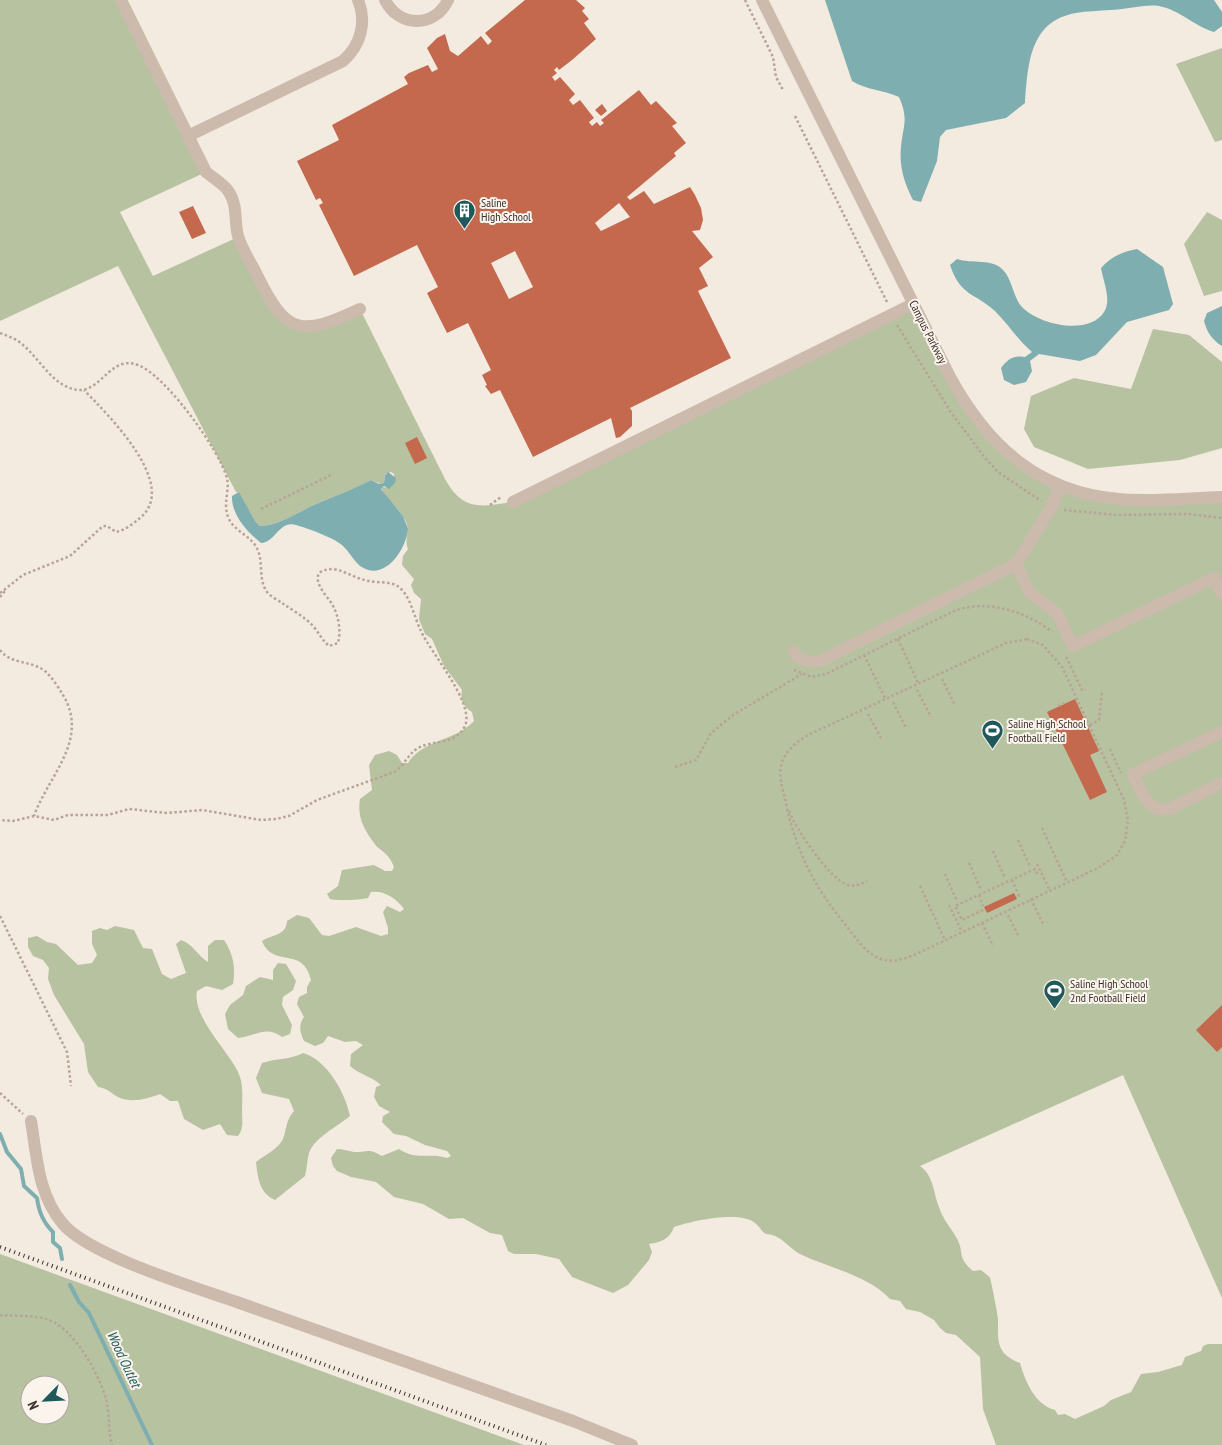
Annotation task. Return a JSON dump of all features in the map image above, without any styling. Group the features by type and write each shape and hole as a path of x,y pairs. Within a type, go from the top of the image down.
{"street":[{"path":"120,0 206,172 228,190 235,203 238,237 270,302 281,316 295,324 316,325 333,321 360,309"},
{"path":"188,136 343,61 353,51 360,37 362,18 358,0"},
{"path":"385,0 393,12 400,17 416,22 432,18 439,13 448,0"},
{"name":"Campus Parkway","path":"762,0 958,392 986,433 1021,464 1060,485 1118,499 1222,497"},
{"path":"508,498 914,304"},
{"path":"794,652 797,657 810,662 820,661 1016,564 1052,506 1060,485"},
{"path":"1016,564 1030,593 1057,613 1073,646 1214,578 1222,594"},
{"path":"1222,732 1133,774 1148,802 1162,810 1171,808 1222,783"},
{"path":"31,1120 42,1189 63,1225 83,1241 120,1258 207,1291 564,1418 632,1445"}],"path":[{"path":"745,0 773,57 776,77 783,90"},
{"path":"795,116 887,302"},
{"path":"0,333 24,345 41,366 70,388 84,390 91,388 112,368 120,365 130,364 142,367 157,377 171,391 214,448 228,488 225,507 228,517 231,523 255,546 268,593 312,625 329,646 338,643 340,637 337,615 318,582 319,573 332,569 369,582 392,584 399,587 407,598 421,632 451,679 466,720 464,728 456,736 438,744 419,748 394,772 316,800 289,816 261,820 202,810 167,813 129,809 108,815 68,815 54,820 34,816 13,821 0,820"},
{"path":"0,593 23,574 70,556 103,526 107,526 116,532 132,525 145,514 152,504 153,494 151,485 142,463 114,422 84,390"},
{"path":"261,509 333,474"},
{"path":"490,505 508,498"},
{"path":"1062,510 1117,515 1188,514 1222,518"},
{"path":"0,597 6,589"},
{"path":"793,670 818,677 960,609 979,605 999,608 1031,619 1048,629 1056,637"},
{"path":"898,639 918,683"},
{"path":"1020,639 1032,640 1043,645 1058,660 1113,772 1127,814 1128,828 1123,846 1117,855 1105,864 914,955 893,961 876,956 865,948 829,904 809,873 795,841 784,796 781,766 786,755 794,745 808,734 918,683 1006,643 1020,639"},
{"path":"1062,649 1082,690 1086,690"},
{"path":"0,650 13,660 44,670 57,685 72,715 73,734 68,753 43,793 34,816"},
{"path":"864,655 885,698"},
{"path":"675,767 696,760 711,733 733,715 802,674"},
{"path":"942,679 955,705"},
{"path":"917,690 930,717"},
{"path":"1090,724 1099,720 1102,692"},
{"path":"893,702 906,728"},
{"path":"1058,706 1064,703"},
{"path":"868,714 882,740"},
{"path":"1113,772 1119,769"},
{"path":"784,796 793,823 801,836 834,875 849,885 867,881"},
{"path":"1042,828 1067,882"},
{"path":"1018,840 1030,867"},
{"path":"994,851 1005,878"},
{"path":"969,862 981,890"},
{"path":"1037,864 1050,890"},
{"path":"983,910 962,920 956,906 1035,869 1038,875"},
{"path":"945,874 957,901"},
{"path":"1012,880 1019,896 1016,897"},
{"path":"920,886 945,940"},
{"path":"979,895 984,906"},
{"path":"1031,900 1042,924"},
{"path":"950,905 962,932"},
{"path":"1008,915 1018,935"},
{"path":"0,916 67,1052 71,1086"},
{"path":"982,923 993,946"},
{"path":"0,1093 31,1120"},
{"path":"0,1315 31,1316 51,1321 61,1326 76,1342 98,1380 106,1399 112,1445"}],"green space":[{"path":"0,0 121,0 206,172 120,212 153,276 238,237 270,302 301,325 360,309 445,479 458,497 465,502 491,505 513,502 913,304 949,375 1009,455 1092,494 1222,497 1222,1298 1123,1075 920,1166 931,1179 940,1211 959,1242 964,1262 973,1271 981,1270 990,1278 998,1316 1000,1346 1006,1355 1020,1363 1036,1398 1055,1410 1058,1415 1065,1414 1075,1419 1131,1392 1141,1374 1158,1372 1182,1365 1185,1357 1201,1351 1203,1346 1222,1344 1222,1445 996,1445 983,1409 980,1357 956,1335 946,1333 934,1320 920,1312 906,1309 900,1301 890,1299 860,1278 802,1255 776,1236 763,1232 755,1223 748,1219 739,1217 715,1218 674,1227 664,1239 649,1244 652,1252 649,1260 628,1285 613,1293 572,1277 559,1259 536,1254 514,1254 508,1251 502,1235 490,1233 463,1218 449,1219 423,1204 394,1197 376,1182 351,1177 337,1171 333,1166 331,1158 337,1149 354,1152 370,1151 382,1156 399,1149 405,1153 417,1156 441,1156 447,1158 451,1156 447,1151 425,1145 406,1136 394,1134 382,1122 383,1116 390,1112 379,1106 374,1097 376,1087 381,1085 350,1066 351,1054 363,1045 356,1041 345,1042 328,1036 323,1043 315,1046 304,1041 300,1029 304,1017 297,1004 299,997 307,993 307,987 311,980 307,969 302,963 273,954 262,941 282,932 287,921 297,915 309,918 322,935 329,936 356,927 381,936 388,934 383,912 387,906 400,912 404,909 393,898 381,892 371,892 368,898 338,900 330,899 327,894 338,886 342,870 374,865 385,871 392,871 394,867 387,855 370,838 360,817 360,799 372,790 369,765 375,755 389,751 397,755 402,763 408,763 422,749 467,728 474,721 472,712 463,702 461,697 462,690 444,666 432,639 425,634 419,619 421,599 414,593 411,585 414,579 402,565 403,556 408,549 406,522 401,513 386,497 381,487 389,488 395,482 394,474 391,472 385,474 384,483 381,484 371,480 274,524 260,526 255,521 239,493 236,492 118,266 0,321"},
{"path":"1222,48 1222,140 1215,142 1176,64"},
{"path":"1207,212 1222,220 1222,291 1204,296 1184,244"},
{"path":"1153,329 1189,335 1222,362 1222,448 1180,460 1088,469 1034,447 1024,429 1031,396 1074,378 1131,389"},
{"path":"115,926 134,930 143,948 152,949 162,974 171,979 186,973 176,944 181,940 189,944 208,962 208,946 215,940 224,940 230,950 234,972 233,984 222,990 206,986 197,991 197,1001 205,1022 233,1063 240,1077 242,1124 238,1136 227,1135 220,1124 203,1130 184,1119 178,1101 170,1101 160,1094 138,1100 127,1100 116,1096 98,1087 88,1072 84,1044 54,995 48,979 49,968 43,960 33,956 28,947 28,938 37,936 47,942 56,944 78,965 92,963 97,955 92,944 92,931 100,928 107,930"},
{"path":"278,963 286,964 296,981 293,990 283,997 282,1005 292,1025 290,1034 282,1037 271,1032 261,1032 238,1038 228,1029 225,1014 230,1005 243,995 246,986 260,977 273,980 273,970"},
{"path":"303,1053 320,1062 334,1078 344,1097 350,1116 316,1142 309,1153 305,1176 275,1200 262,1189 256,1162 280,1144 284,1138 287,1123 294,1111 289,1099 262,1093 256,1078 262,1063 293,1057"},
{"path":"0,1254 524,1445 0,1445"}],"water":[{"path":"825,0 1214,0 1222,12 1222,26 1214,32 1174,11 1159,6 1080,12 1060,18 1049,25 1040,35 1034,47 1030,60 1025,103 1006,118 946,130 940,137 937,161 921,202 913,200 903,174 901,154 905,117 899,97 852,81"},
{"path":"1137,249 1163,267 1173,304 1169,310 1127,322 1096,355 1080,361 1039,354 1030,361 1032,371 1026,382 1014,385 1004,380 1001,368 1012,358 1025,357 1032,352 995,311 964,289 954,275 950,265 957,259 999,266 1006,274 1022,307 1040,319 1051,323 1076,326 1087,324 1097,319 1104,312 1107,296 1101,268 1118,255"},
{"path":"1222,306 1222,346 1210,335 1204,321 1207,313"},
{"path":"388,472 396,478 395,483 389,489 384,486 381,489 403,516 408,529 403,546 392,562 377,570 369,570 360,566 344,547 333,539 296,525 290,524 281,528 266,542 261,543 250,534 241,522 232,503 232,496 239,492 255,521 260,526 274,524 371,480 379,484 384,483 385,475"}],"building":[{"name":"Saline High School","path":"525,0 576,0 585,8 582,11 589,19 584,23 596,39 559,70 557,67 554,70 557,73 552,77 555,81 560,77 575,94 569,100 573,105 580,100 594,118 589,122 592,126 597,122 600,126 604,123 601,120 639,90 651,105 656,101 677,123 672,126 686,143 674,153 676,156 627,197 630,200 644,191 654,204 690,187 701,208 703,220 700,230 692,231 713,257 699,268 708,286 698,291 731,358 630,408 632,411 632,426 620,437 616,438 611,418 533,457 500,390 491,394 485,386 487,385 482,375 491,370 468,323 447,333 427,293 438,287 417,245 354,276 319,205 323,203 320,198 316,200 297,161 339,140 332,125 408,84 404,77 409,73 428,65 432,72 438,69 427,48 437,38 445,34 450,51 458,56 481,36 488,45 492,41 485,33","holes":["619,203 630,217 601,231 595,223","515,251 533,287 509,299 491,263"]},
{"path":"602,104 607,111 601,116 595,110"},
{"path":"193,206 206,233 192,239 179,212"},
{"path":"417,437 427,458 415,464 405,443"},
{"path":"1075,699 1099,751 1090,755 1107,792 1090,800 1047,712"},
{"path":"1014,893 1017,899 987,913 984,907"},
{"path":"1222,1005 1222,1047 1217,1052 1196,1030"}],"waterway":[{"name":"Wood Outlet","path":"0,1134 7,1152 21,1169 24,1186 37,1198 42,1216 53,1232 53,1242 60,1248 62,1259"},
{"name":"Wood Outlet","path":"70,1285 79,1302 89,1313 152,1445"}],"railway":[{"path":"0,1247 546,1445"}],"place":[{"name":"Saline High School","path":"465,229"},
{"name":"Saline High School Football Field","path":"992,750"},
{"name":"Saline High School 2nd Football Field","path":"1054,1010"}]}
